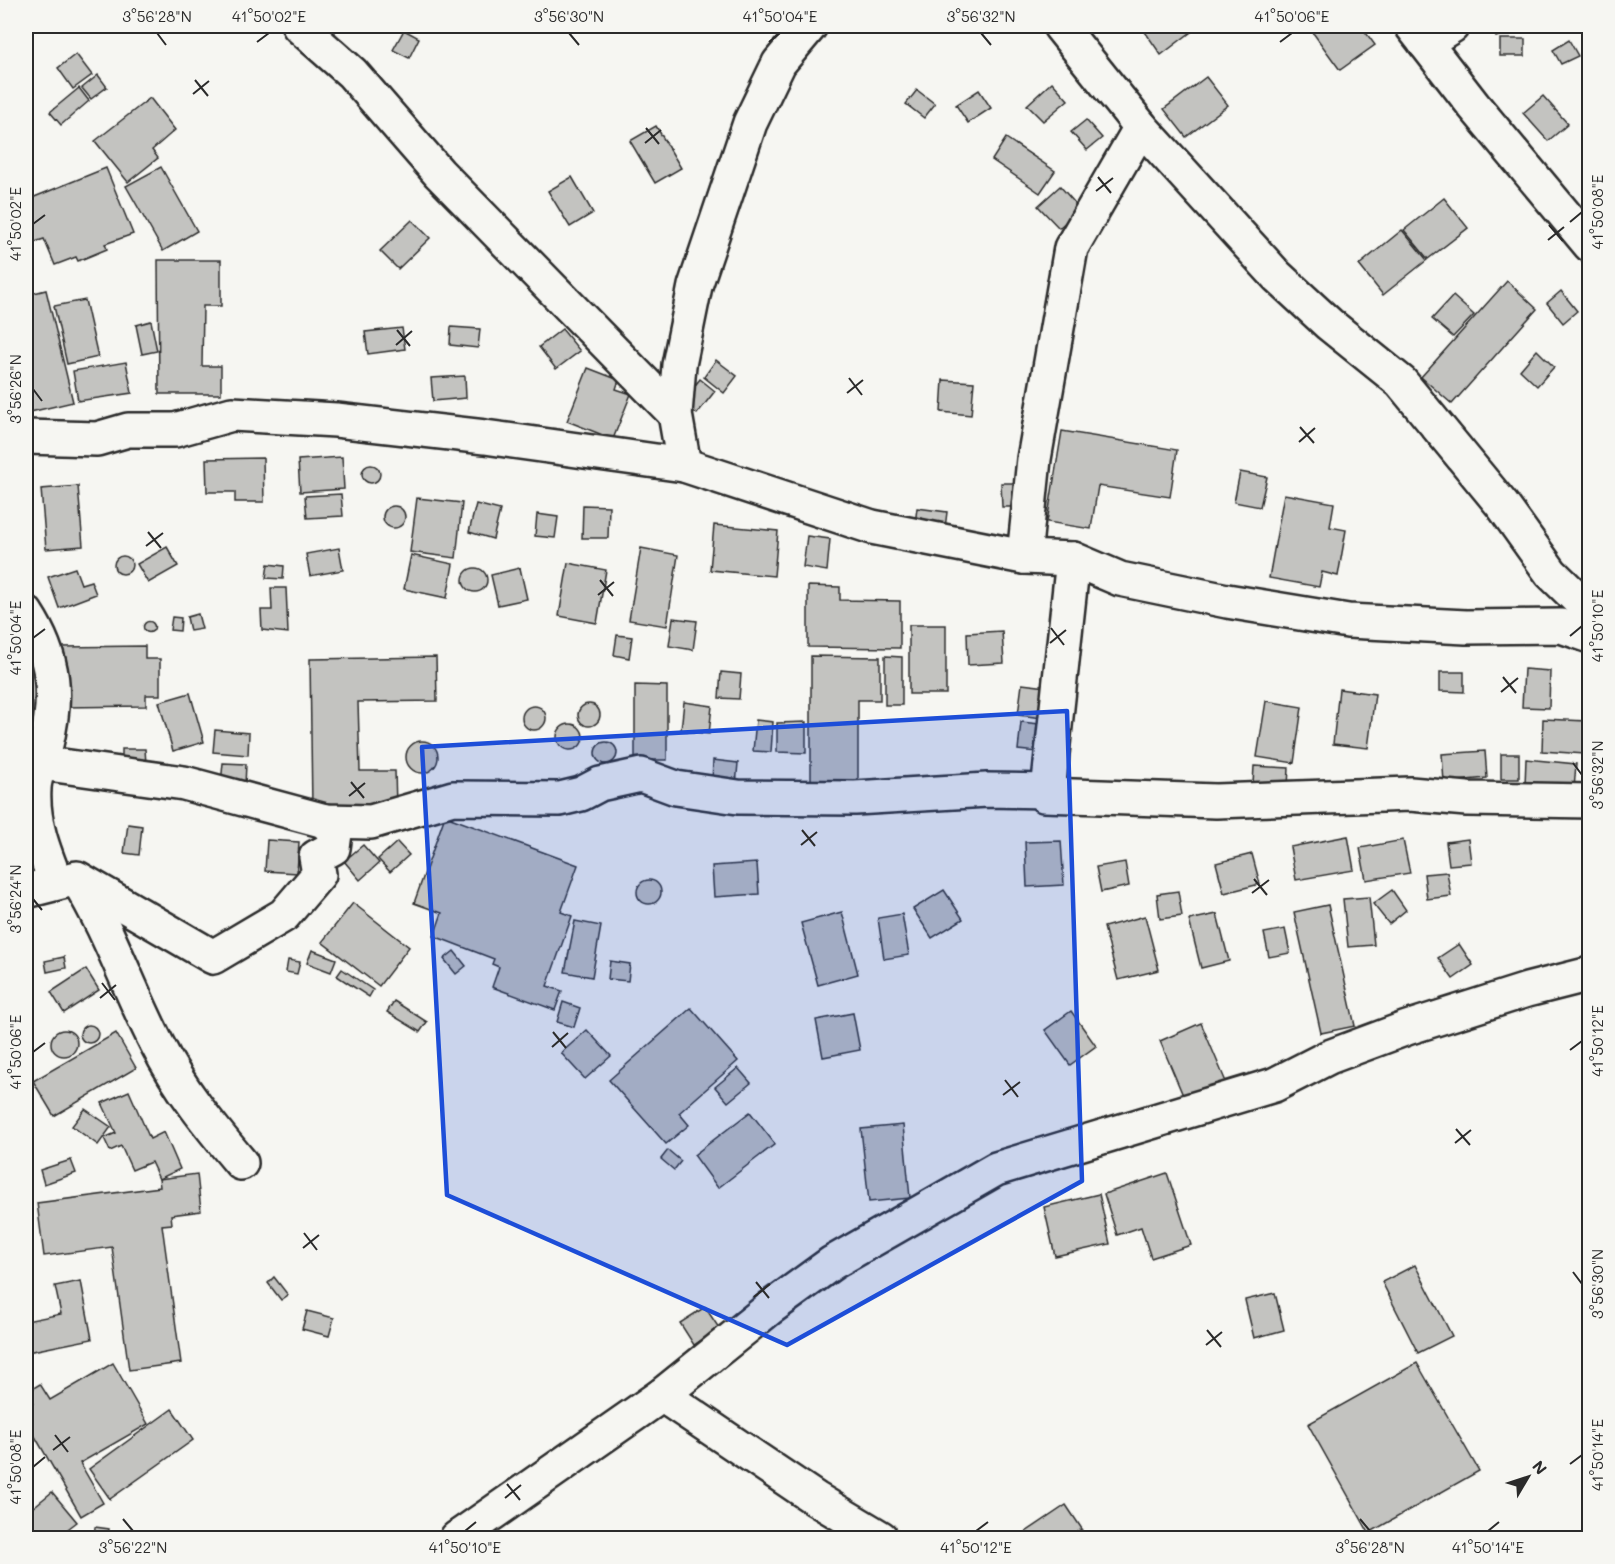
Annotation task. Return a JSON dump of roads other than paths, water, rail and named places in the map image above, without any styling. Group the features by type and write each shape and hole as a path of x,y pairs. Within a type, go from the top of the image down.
{"street":[{"path":"299,26 352,73 439,174 675,414"},
{"path":"684,465 675,414 679,365 695,286 723,197 764,93 779,63 810,26"},
{"path":"1060,26 1142,127 1277,276 1329,324 1401,382 1503,506 1551,573 1590,611"},
{"path":"1452,26 1419,34 1590,245"},
{"path":"1024,556 1034,459 1071,248 1142,127"},
{"path":"26,437 97,439 128,430 175,430 232,414 336,420 485,437 684,465 872,527 1024,556 1073,559 1120,579 1348,621 1457,626 1562,626 1590,636"},
{"path":"1073,559 1048,790 1044,795 1118,800 1216,801 1410,794 1467,798 1588,793"},
{"path":"26,613 40,635 48,655 52,679 53,716 33,768 34,810 53,884 98,911 152,1034 174,1076 203,1118 241,1163"},
{"path":"33,768 184,783 325,821 371,822 453,798 560,800 580,794 600,784 641,775 676,788 738,797 855,798 987,790 1048,790"},
{"path":"53,884 213,957 284,915 319,874 316,857 333,848 335,833 325,821"},
{"path":"457,1539 662,1395 770,1308 832,1263 996,1169 1274,1085 1329,1057 1407,1028 1527,990 1590,974"},
{"path":"662,1395 816,1499 881,1539"}]}
